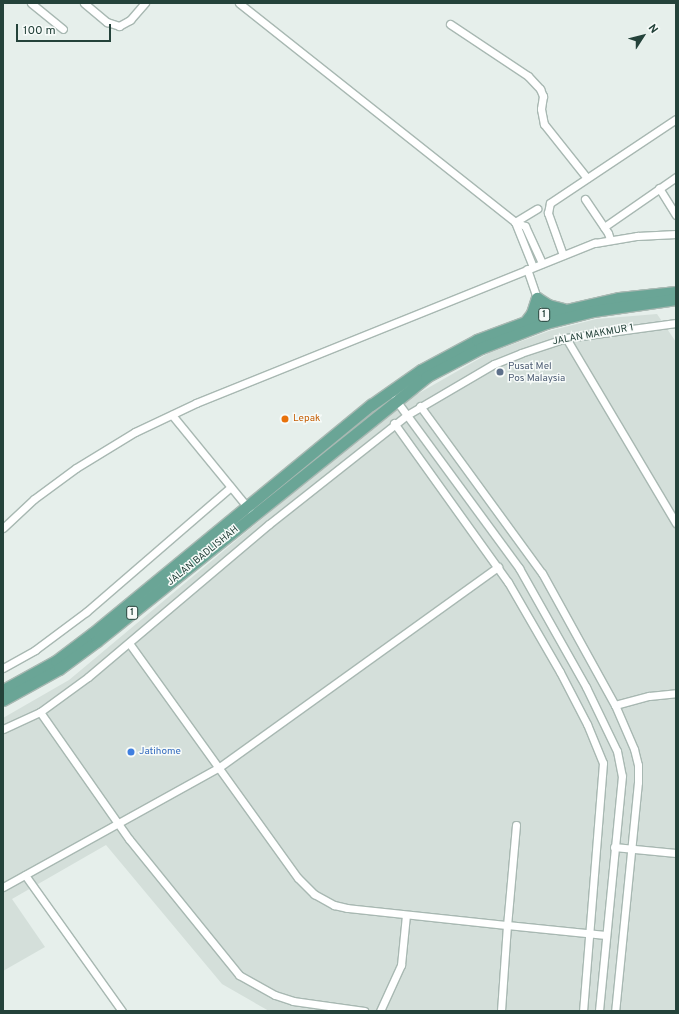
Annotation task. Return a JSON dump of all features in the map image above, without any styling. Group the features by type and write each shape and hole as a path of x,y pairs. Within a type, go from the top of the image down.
{"main road":[{"path":"526,321 532,313 537,298 548,305 563,309"},
{"name":"1","path":"393,395 477,340 526,321 563,309 619,298 675,299"},
{"name":"1","path":"393,395 497,341 546,323 593,311 675,299"},
{"name":"JALAN BADLISHAH","path":"3,690 56,661 94,633 250,511 393,395"},
{"name":"JALAN BADLISHAH","path":"3,700 59,669 97,641 250,511"}],"street":[{"path":"31,3 63,29"},
{"path":"84,3 107,22 119,26 130,20 145,3"},
{"path":"239,3 515,222 525,226 542,263"},
{"path":"450,24 528,76 540,89 543,96 541,109 544,124 587,178"},
{"path":"563,255 552,226 549,205 676,119"},
{"path":"604,227 676,177"},
{"path":"659,188 676,215"},
{"path":"585,199 604,227 610,239"},
{"path":"515,222 537,208"},
{"path":"515,222 530,268 537,298"},
{"path":"3,528 34,499 76,468 135,432 172,415 563,255 610,239 676,234"},
{"name":"JALAN MAKMUR 1","path":"3,729 40,712 129,643 394,423 420,406 494,364 566,338 676,323"},
{"path":"566,338 676,523"},
{"path":"393,395 519,568 599,711 622,765 620,803 614,847 598,1011"},
{"path":"420,406 542,573 615,705 638,765 615,1011"},
{"path":"172,415 250,511"},
{"path":"394,423 498,567 560,672 587,724 603,763 583,1011"},
{"path":"3,668 50,639 86,612 231,487"},
{"path":"3,887 218,768 498,567"},
{"path":"129,643 298,878 314,894 334,905 406,915 605,935"},
{"path":"615,705 649,696 676,693"},
{"path":"40,712 119,823 232,967 248,982 293,1001 364,1011"},
{"path":"501,1011 516,824"},
{"path":"614,847 676,852"},
{"path":"25,875 122,1011"},
{"path":"380,1011 400,965 406,915"}],"shaded area":[{"path":"657,314 676,342 676,1011 269,1011 222,984 106,845 12,899 45,947 3,971 3,718 69,680 385,416 414,396 489,353 549,331 596,319"}],"place":[{"name":"Pusat Mel Pos Malaysia","path":"500,372"},
{"name":"Lepak","path":"285,419"},
{"name":"Jatihome","path":"131,752"}]}
